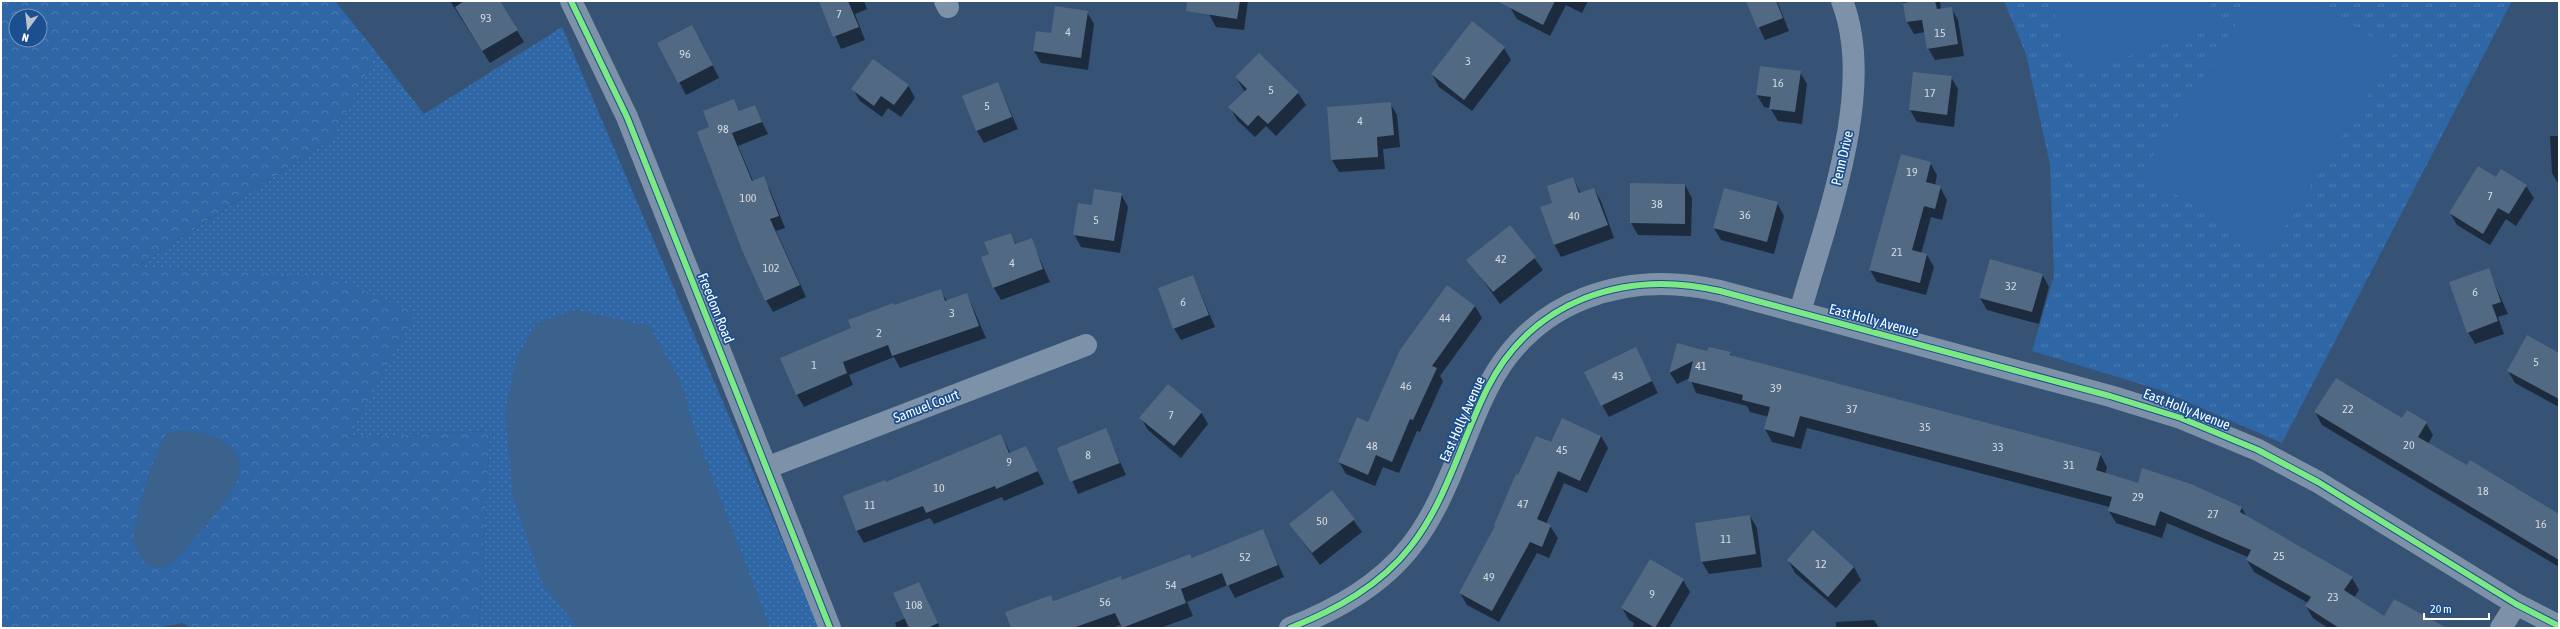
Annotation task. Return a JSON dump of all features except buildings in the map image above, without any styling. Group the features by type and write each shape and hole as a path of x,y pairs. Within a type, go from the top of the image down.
{"street":[{"name":"Freedom Road","path":"571,1 627,117 830,628"},
{"name":"Penn Drive","path":"1800,312 1837,178 1854,96 1854,47 1842,1"},
{"name":"East Holly Avenue","path":"1299,626 1358,595 1393,565 1410,547 1437,504 1487,390 1498,369 1526,336 1561,310 1607,290 1654,283 1696,286 1800,312 2146,406 2200,426 2258,450 2318,482 2516,604 2559,626"},
{"name":"Samuel Court","path":"766,468 1086,345"},
{"path":"2501,628 2516,604"}],"green space":[{"path":"1,1 335,1 377,53 333,138 135,268 330,276 416,313 348,437 490,431 479,628 191,628 182,623 156,628 1,628"},
{"path":"2004,1 2512,1 2282,443 2160,390 2032,351 2054,276 2050,165 2026,54"},
{"path":"2051,1 2209,1 2218,26 2075,74"},
{"path":"2251,1 2314,1 2395,52 2268,253 2142,173"},
{"path":"562,27 820,628 479,628 490,431 348,437 416,313 134,269 333,138 377,53 424,114"}],"shaded area":[{"path":"575,310 649,326 681,382 695,432 770,628 578,628 543,585 513,496 505,413 516,360 536,323"},
{"path":"178,431 202,433 213,436 224,442 234,451 239,461 240,471 232,492 206,525 176,558 166,566 159,568 153,567 142,558 135,546 134,533 139,509 151,468 161,443 167,433"}],"cycle path":[{"path":"571,1 627,117 830,628"},
{"path":"1290,628 1340,605 1371,585 1399,560 1411,546 1424,528 1444,490 1487,389 1506,358 1529,333 1556,313 1585,298 1617,289 1650,284 1685,285 1720,291 2110,396 2181,418 2258,450 2318,482 2516,604 2559,626"}]}
